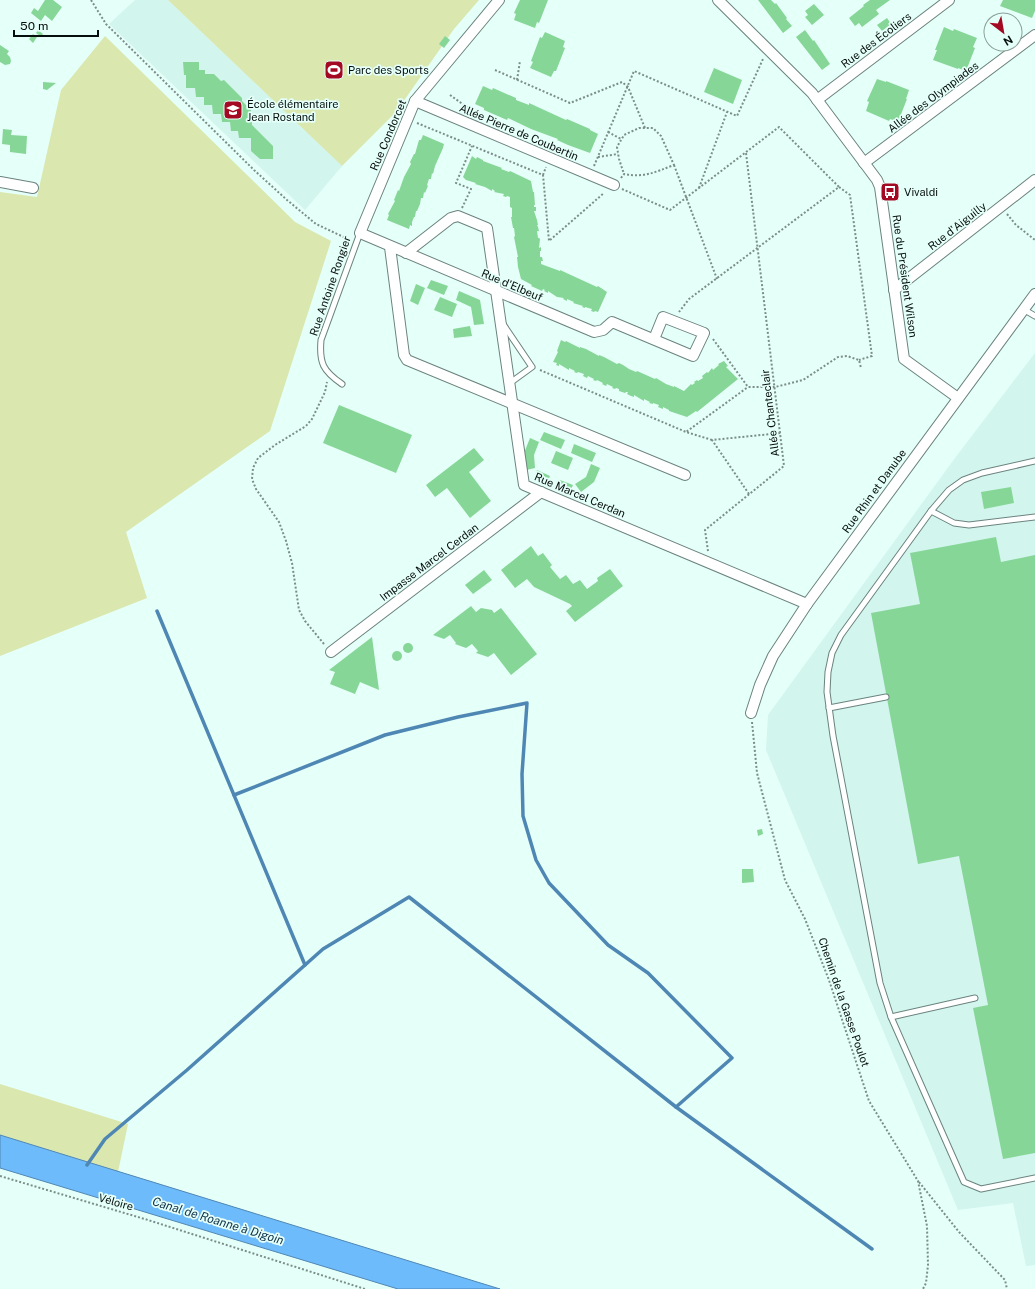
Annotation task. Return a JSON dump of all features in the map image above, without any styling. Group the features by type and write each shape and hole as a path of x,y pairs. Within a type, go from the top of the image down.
{"street":[{"name":"Rue Condorcet","path":"358,238 415,101 499,0"},
{"name":"Rue du Président Wilson","path":"718,0 768,48 817,100 878,180 904,359 958,398"},
{"name":"Rue des Écoliers","path":"817,100 949,0"},
{"name":"Allée des Olympiades","path":"864,163 1035,35"},
{"name":"Allée Pierre de Coubertin","path":"415,101 614,185"},
{"name":"Rue d'Aiguilly","path":"894,290 1035,180"},
{"path":"0,182 32,188"},
{"path":"406,254 451,218 458,216"},
{"name":"Rue Marcel Cerdan","path":"458,216 487,228 524,485 807,604"},
{"name":"Rue d'Elbeuf","path":"358,238 390,247 594,332 603,330 612,322 654,339"},
{"path":"390,247 404,355 407,360 685,475"},
{"name":"Rue Rhin et Danube","path":"751,713 760,685 773,656 807,604 1035,294"},
{"path":"663,317 673,321 704,333 693,356 654,339 663,317"},
{"name":"Impasse Marcel Cerdan","path":"331,652 541,492"}],"lane":[{"name":"Rue Antoine Rongier","path":"342,384 329,375 323,367 319,355 321,340 358,238"},
{"path":"1023,309 1035,316"},
{"path":"500,318 532,367 509,384"},
{"path":"1035,460 982,473 963,480 950,490 931,511 841,635 832,653 828,672 827,692 833,736 880,983 891,1017 964,1182 981,1189 1035,1178"},
{"path":"931,511 954,522 969,525 1035,517"},
{"path":"829,708 886,697"},
{"path":"891,1017 974,998"}],"path":[{"path":"91,0 106,24 265,180 316,224 358,238"},
{"path":"590,175 634,71 737,116 768,48"},
{"path":"517,80 520,61"},
{"path":"495,70 570,103 622,82 628,87 645,128"},
{"path":"450,95 471,110 465,122"},
{"path":"698,189 727,112"},
{"path":"408,119 543,176 549,241 614,185 670,210 779,127 850,195 872,356 859,360 847,356 838,357 803,380 775,387 748,387 686,432"},
{"path":"624,174 619,160 617,147 621,139 624,135 640,128 653,128 661,136 674,165 716,279"},
{"path":"608,132 621,139"},
{"path":"458,216 471,189 456,183 472,146"},
{"name":"Allée Chanteclair","path":"710,564 705,530 784,466 746,153"},
{"path":"598,157 618,154"},
{"path":"634,176 645,176 674,165"},
{"path":"673,321 689,299 839,186"},
{"path":"1001,207 1016,225 1035,240"},
{"path":"704,333 712,337 748,387"},
{"path":"859,360 861,368"},
{"path":"532,367 686,432 712,440 781,433"},
{"path":"329,375 325,392 312,419 306,426 275,445 258,458 253,468 252,479 256,489 279,522 286,541 292,563 300,610 312,630 331,652"},
{"path":"712,440 749,494"},
{"name":"Chemin de la Gasse Poulot","path":"751,713 757,773 785,880 805,919 829,980 869,1101 918,1181 927,1226 928,1265 926,1283 923,1289"},
{"name":"Véloire","path":"0,1176 148,1220 365,1289"},
{"path":"918,1181 959,1232 1005,1280 1008,1289"}],"shaded area":[{"path":"135,0 168,0 342,166 305,210 109,24"},
{"path":"1035,353 1035,1265 1026,1266 1013,1203 958,1210 766,750 768,715 955,458"}],"green space":[{"name":"Parc des Sports","path":"168,0 479,0 454,29 396,112 342,166"},
{"path":"105,36 295,222 331,241 270,431 126,532 147,598 0,656 0,192 37,197 61,90"},
{"path":"0,1084 128,1124 118,1172 0,1135"}],"water":[{"name":"Canal de Roanne à Digoin","path":"0,1135 500,1289 398,1289 0,1168"}],"building":[{"path":"45,0 53,0 62,7 52,21 45,15 41,21 31,13 34,8 38,11"},
{"path":"520,0 548,0 539,23 537,22 535,28 514,20 516,14 514,13"},
{"path":"758,0 771,0 775,4 776,3 792,26 783,33"},
{"path":"870,0 890,0 876,10 879,14 862,27 859,23 855,26 849,18"},
{"path":"1003,0 1035,0 1035,11 1032,18 1023,15 1023,12 1016,12 1000,6"},
{"path":"814,4 824,15 812,25 805,17 808,15 805,11"},
{"path":"887,18 891,24 882,31 877,25"},
{"path":"944,27 953,31 954,29 977,38 973,47 975,48 966,71 933,60 937,50 935,50"},
{"path":"38,30 43,34 41,37 36,33"},
{"path":"805,30 813,41 814,40 830,64 822,70 796,37"},
{"path":"545,32 565,41 563,47 565,48 556,71 554,71 551,77 530,68 540,37 542,38"},
{"path":"33,34 37,37 33,43 29,39"},
{"path":"445,36 450,40 444,48 439,44"},
{"path":"0,45 9,51 7,54 10,57 10,64 5,65 0,62"},
{"path":"183,62 199,62 199,70 205,70 205,74 214,74 221,81 224,80 242,98 242,101 251,110 252,125 273,146 273,159 260,159 251,151 251,138 239,138 238,131 231,131 230,122 222,122 221,114 213,114 212,105 204,105 204,97 196,97 195,88 186,88 186,75 184,75"},
{"path":"714,68 742,80 733,104 704,92"},
{"path":"877,79 909,90 898,122 890,119 889,121 866,111 869,102 867,101"},
{"path":"43,82 56,83 47,90 43,89"},
{"path":"483,86 492,90 493,88 529,105 529,103 590,129 598,134 590,153 568,145 557,140 558,139 531,129 508,118 507,120 484,110 484,108 475,104"},
{"path":"3,129 12,130 11,135 27,136 26,154 10,152 10,145 2,144"},
{"path":"423,135 444,144 431,179 429,179 423,198 421,198 412,222 412,226 410,225 409,229 387,220 398,190 399,191 411,164 410,162 415,154 419,140 421,140"},
{"path":"472,156 476,159 477,157 483,161 502,168 501,169 510,171 531,181 534,192 534,207 536,207 536,211 534,211 539,231 537,231 538,238 540,239 539,248 541,247 540,257 542,257 543,261 541,261 541,264 560,270 597,287 598,286 607,292 598,312 591,311 592,309 582,307 583,306 573,303 574,302 567,299 567,301 563,299 564,298 557,297 548,291 548,293 544,291 545,290 543,289 542,291 521,279 518,267 514,228 511,217 512,208 510,207 510,197 503,196 504,194 494,192 495,191 492,189 492,191 466,180 463,177"},
{"path":"431,280 448,286 444,295 427,288"},
{"path":"416,284 425,288 418,305 410,301"},
{"path":"459,291 480,300 484,324 474,325 471,307 456,300"},
{"path":"440,297 457,304 452,317 434,310"},
{"path":"470,326 472,336 454,338 453,329"},
{"path":"561,340 586,349 617,364 619,363 636,372 637,371 655,379 656,378 666,384 684,391 691,384 692,385 697,380 698,381 703,378 702,376 707,372 708,373 712,368 713,370 719,365 718,364 724,361 728,366 726,367 738,379 697,412 696,411 687,417 669,411 663,407 663,409 658,407 659,405 649,403 650,402 644,399 644,401 634,395 634,397 631,396 627,394 628,392 625,393 619,391 619,389 612,388 613,387 607,384 606,386 597,380 593,380 594,379 588,376 587,378 583,376 584,374 574,372 575,371 569,368 569,370 559,364 559,366 556,365 557,363 553,362 558,352 557,351"},
{"path":"339,405 412,435 396,473 323,443"},
{"path":"544,432 565,440 561,449 540,440"},
{"path":"530,438 539,442 534,455 535,468 526,470 524,453"},
{"path":"574,444 596,453 592,462 571,453"},
{"path":"474,448 484,460 469,472 491,501 470,518 447,488 435,497 426,485"},
{"path":"556,451 573,458 568,470 551,463"},
{"path":"591,464 600,468 594,482 581,492 575,484 586,477"},
{"path":"537,470 550,476 546,485 534,479"},
{"path":"560,480 573,485 569,494 557,489"},
{"path":"1011,487 1014,503 984,509 981,492"},
{"path":"996,537 1001,562 1035,555 1035,1153 1003,1159 973,1008 988,1005 959,856 918,864 871,613 920,604 910,553"},
{"path":"531,546 538,556 543,553 552,565 550,567 560,579 566,575 573,584 580,580 587,589 598,581 597,578 610,569 623,586 575,622 566,611 572,606 570,604 534,587 527,579 515,588 501,570"},
{"path":"484,570 492,580 473,594 465,585"},
{"path":"471,606 476,612 481,608 492,610 494,613 501,608 537,654 511,675 494,653 488,657 476,653 478,651 472,644 466,648 455,644 456,643 450,635 444,639 433,635"},
{"path":"372,637 379,690 360,682 355,694 330,684 335,672 329,670"},
{"path":"406,643 410,643 412,644 412,652 406,653 403,650 403,646"},
{"path":"395,651 399,651 401,652 401,660 395,661 392,658 392,654"},
{"path":"762,829 763,834 758,836 757,830"},
{"path":"742,869 753,869 754,882 742,883"}],"waterway":[{"path":"157,611 305,965"},
{"path":"234,795 385,735 458,717 527,703 522,774 523,816 536,860 549,883 608,945 648,973 732,1058 676,1107 872,1249"},
{"path":"87,1165 105,1139 187,1070 323,949 409,897 676,1107"}],"place":[{"name":"Parc des Sports","path":"334,70"},
{"name":"École élémentaire Jean Rostand","path":"233,110"},
{"name":"Vivaldi","path":"890,192"}]}
